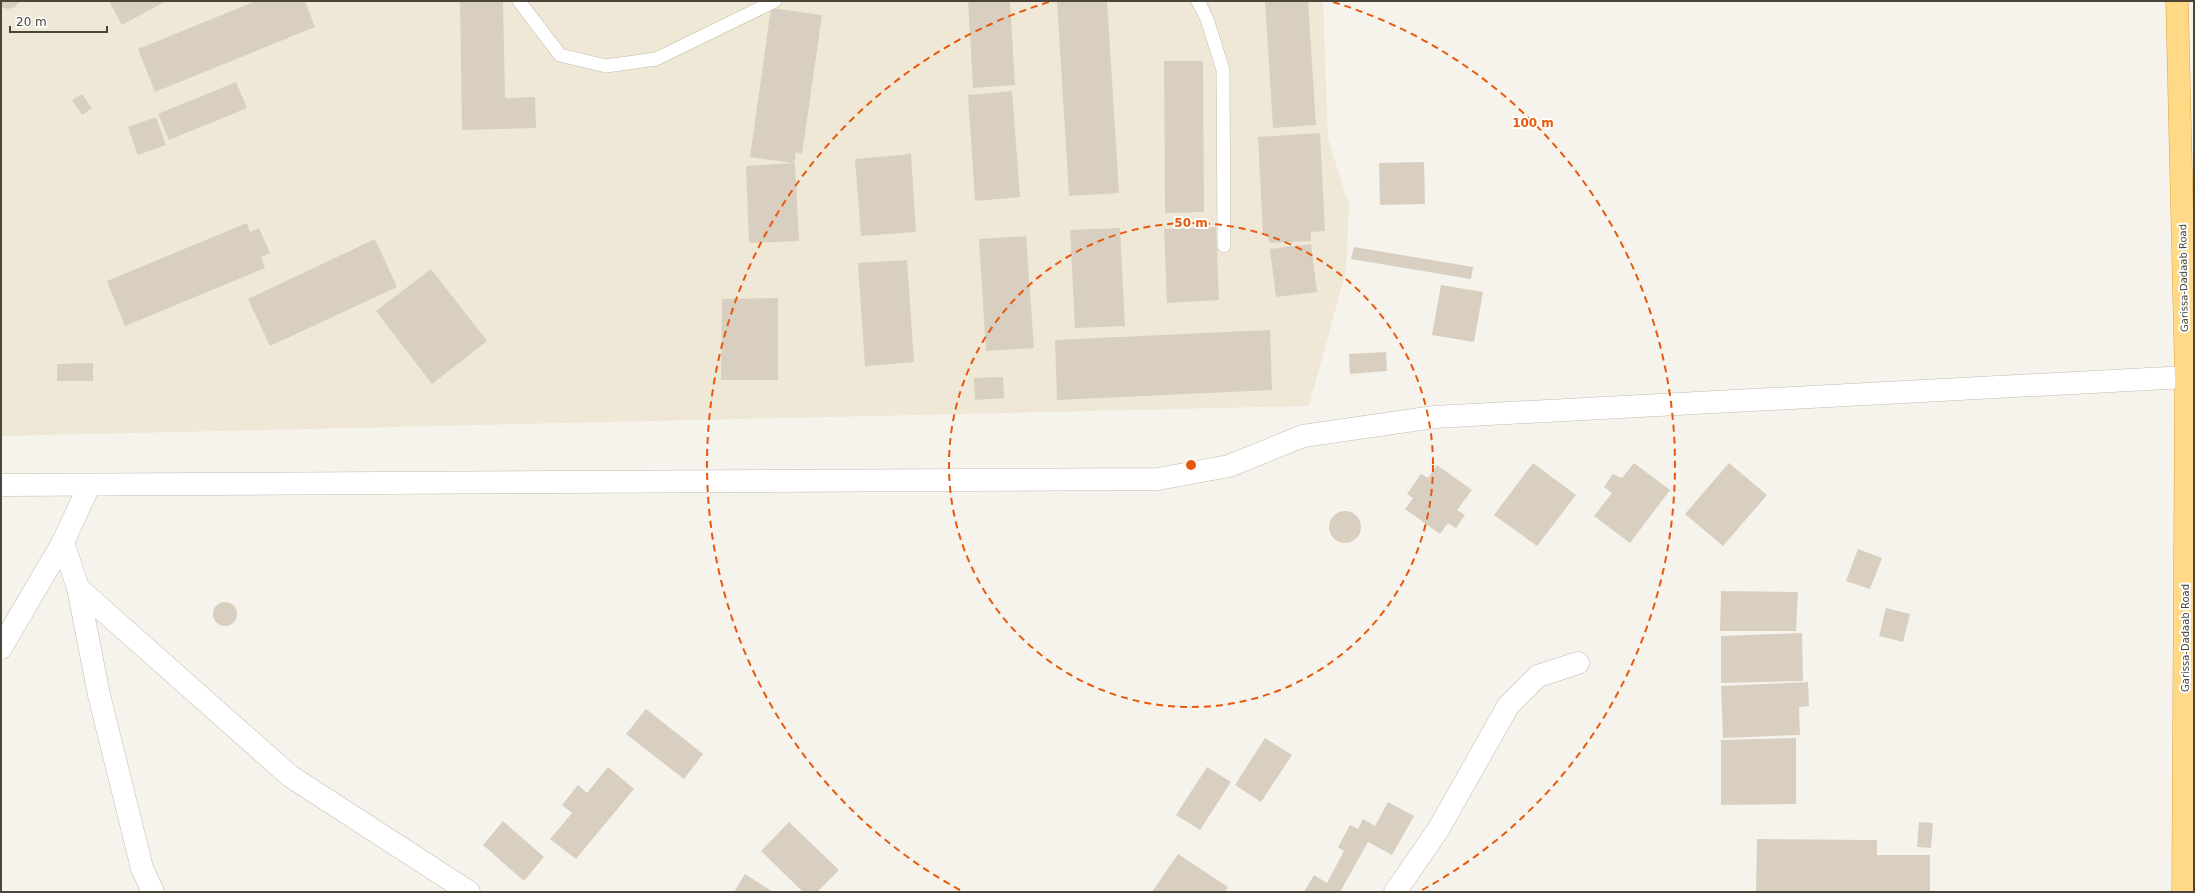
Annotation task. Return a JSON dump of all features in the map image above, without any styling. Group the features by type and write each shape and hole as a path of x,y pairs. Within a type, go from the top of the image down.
{"highway":[{"name":"Garissa-Dadaab Road","path":"2177,1 2186,377 2183,892"}],"street":[{"path":"1,486 1158,479 1229,466 1303,436 1434,417 2186,377"},
{"path":"1,648 63,542 89,486"},
{"path":"63,542 78,588 99,695 142,868 153,892"},
{"path":"78,588 290,776 469,892"},
{"path":"1395,892 1438,830 1508,706 1538,676 1578,663"}],"lane":[{"path":"519,1 560,55 606,66 656,60 775,1"},
{"path":"1198,1 1207,19 1223,70 1224,246"}],"shaded area":[{"path":"1,1 1323,1 1328,139 1349,205 1346,271 1309,406 1,436"}],"building":[{"path":"1,1 20,1 15,7 8,9 1,7"},
{"path":"109,1 166,1 122,25"},
{"path":"256,1 305,1 315,27 155,92 138,49"},
{"path":"460,1 503,1 505,98 535,97 536,128 462,130"},
{"path":"968,1 1010,1 1015,85 973,88"},
{"path":"1057,1 1107,1 1119,193 1069,196"},
{"path":"1265,1 1308,1 1316,125 1273,128"},
{"path":"771,8 822,15 802,154 796,152 794,163 750,157"},
{"path":"1164,61 1203,61 1204,212 1165,213"},
{"path":"236,82 247,108 169,140 158,114"},
{"path":"1012,91 1020,197 975,201 968,95"},
{"path":"82,94 92,108 82,115 72,100"},
{"path":"156,117 166,145 138,155 128,127"},
{"path":"1320,133 1325,231 1311,232 1311,241 1269,243 1268,234 1263,234 1258,137"},
{"path":"911,154 916,232 861,236 855,159"},
{"path":"1424,162 1425,204 1380,205 1379,163"},
{"path":"795,163 799,241 749,243 746,166"},
{"path":"247,223 250,232 259,228 270,253 261,257 265,268 125,326 107,281"},
{"path":"1216,227 1219,300 1167,303 1164,229"},
{"path":"1120,228 1125,326 1075,328 1070,230"},
{"path":"1026,236 1034,348 986,351 979,239"},
{"path":"375,239 397,287 270,346 248,299"},
{"path":"1311,244 1317,292 1276,297 1270,249"},
{"path":"1354,247 1473,267 1471,279 1351,259"},
{"path":"907,260 914,362 865,366 858,263"},
{"path":"431,269 487,341 432,384 376,311"},
{"path":"1441,285 1483,292 1474,342 1432,335"},
{"path":"778,298 778,380 721,380 722,299"},
{"path":"1270,330 1272,390 1057,400 1055,340"},
{"path":"1386,352 1387,371 1350,374 1349,354"},
{"path":"93,363 93,381 57,381 57,364"},
{"path":"1003,377 1004,398 975,400 974,378"},
{"path":"1533,463 1576,495 1537,546 1494,515"},
{"path":"1634,463 1670,490 1630,543 1594,516 1612,493 1604,487 1613,474 1622,478"},
{"path":"1729,463 1767,495 1723,546 1685,514"},
{"path":"1437,465 1472,490 1457,510 1465,515 1456,528 1448,523 1440,534 1405,509 1413,498 1407,494 1421,474 1428,478"},
{"path":"1342,511 1348,511 1358,518 1361,527 1360,533 1354,540 1348,543 1342,543 1332,536 1329,530 1329,524 1336,514"},
{"path":"1858,549 1882,558 1870,589 1846,581"},
{"path":"1721,591 1798,592 1796,631 1720,631"},
{"path":"225,602 233,606 237,614 233,622 225,626 217,622 213,614 217,606"},
{"path":"1886,608 1910,614 1903,642 1879,636"},
{"path":"1802,633 1803,681 1721,683 1721,636"},
{"path":"1808,682 1809,706 1799,707 1800,735 1723,738 1721,686"},
{"path":"646,709 703,754 684,779 626,734"},
{"path":"1265,738 1292,755 1261,802 1235,785"},
{"path":"1796,738 1796,804 1721,805 1721,740"},
{"path":"608,767 634,789 576,859 550,839 572,813 562,805 578,785 587,793"},
{"path":"1207,767 1231,782 1200,830 1176,815"},
{"path":"1388,802 1414,816 1392,855 1368,842 1340,892 1304,892 1314,875 1327,883 1344,851 1338,847 1350,825 1358,829 1363,819 1375,826"},
{"path":"503,821 544,857 524,881 483,845"},
{"path":"789,822 839,870 817,892 803,892 761,851"},
{"path":"1919,822 1933,823 1931,848 1917,847"},
{"path":"1757,839 1877,840 1877,855 1930,855 1930,892 1756,892"},
{"path":"1178,854 1228,887 1225,892 1152,892"},
{"path":"745,874 773,892 734,892"}]}
